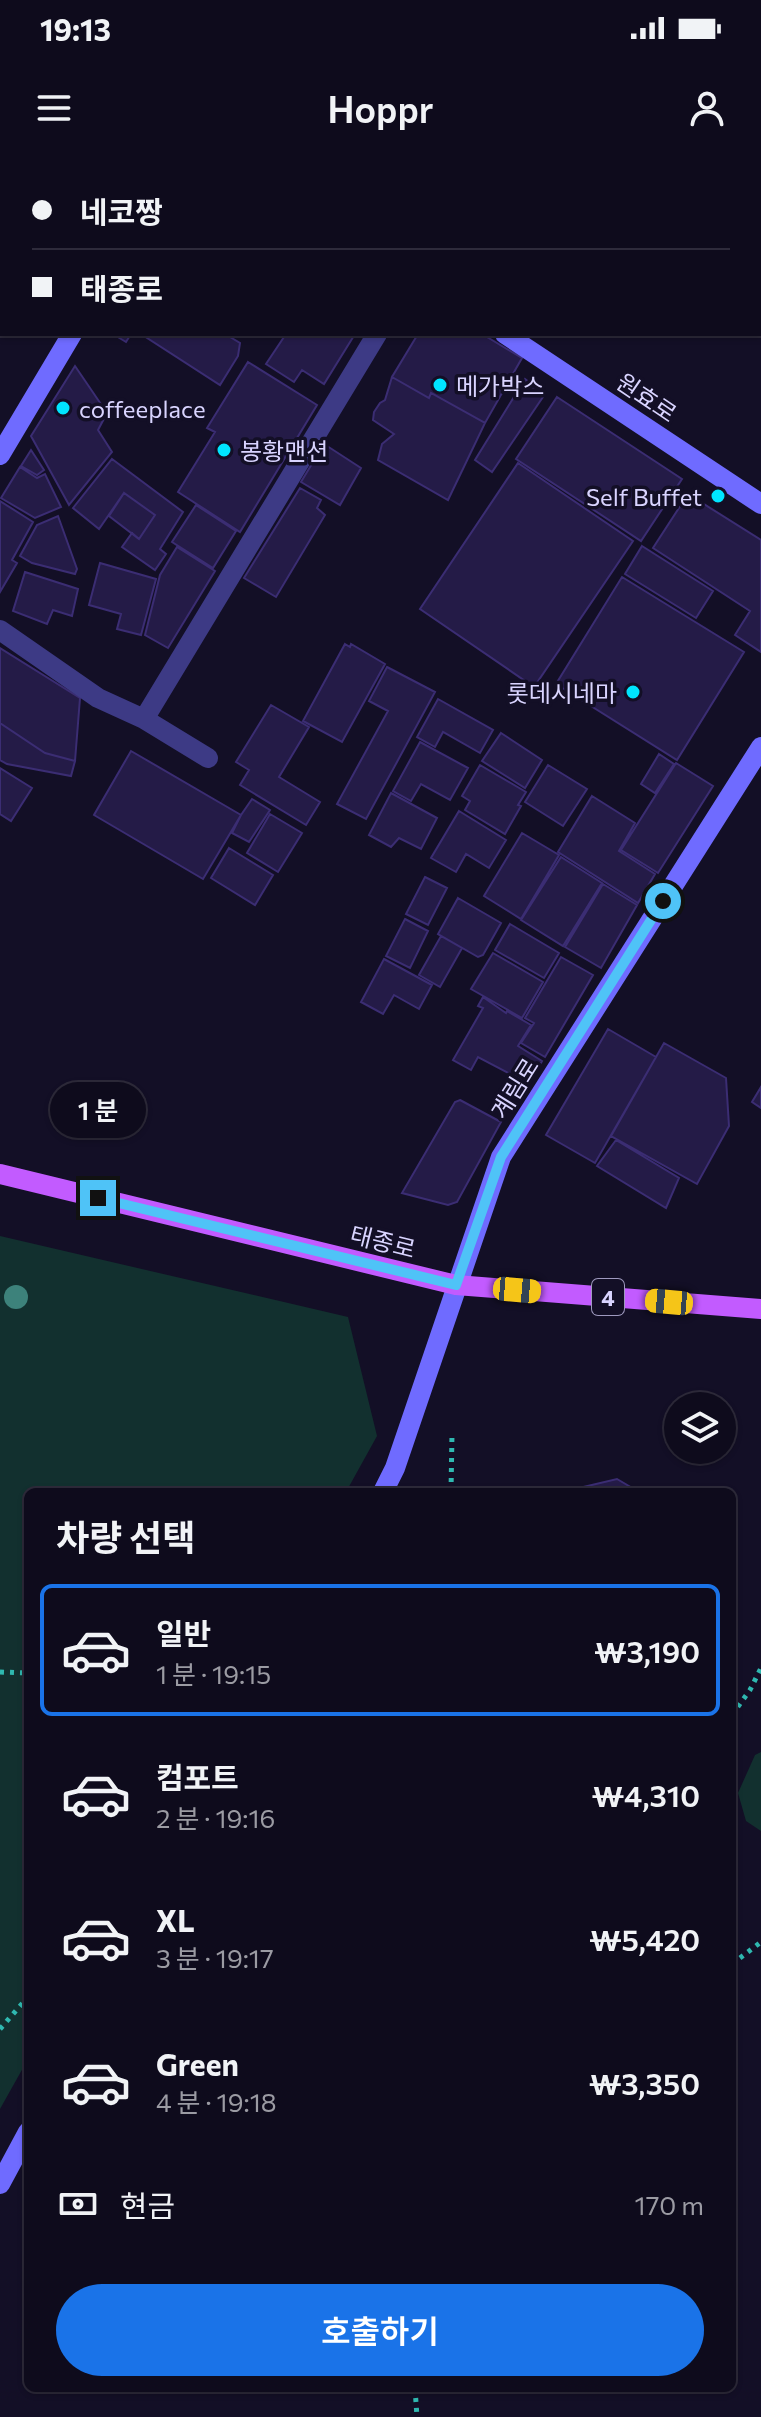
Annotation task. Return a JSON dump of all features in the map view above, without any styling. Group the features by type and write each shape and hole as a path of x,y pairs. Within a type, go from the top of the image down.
{"main road":[{"name":"태종로","path":"0,1174 456,1285 761,1309"}],"street":[{"path":"0,455 71,336"},
{"path":"144,719 376,336"},
{"name":"원효로","path":"508,336 761,504"},
{"path":"0,630 98,698 144,719 208,758"},
{"name":"계림로","path":"385,1488 395,1468 501,1157 761,747"},
{"path":"0,2184 24,2139"}],"path":[{"path":"451,1488 452,1434"},
{"path":"736,1709 761,1668"},
{"path":"0,1672 24,1673"},
{"path":"736,1961 761,1942"},
{"path":"0,2029 24,2002"},
{"path":"415,2392 417,2417"}],"green space":[{"path":"0,1236 348,1317 377,1436 348,1488 24,1488 24,2066 0,2109"},
{"path":"761,1752 761,1831 746,1821 738,1793 755,1755"}],"building":[{"path":"116,336 130,336 126,342"},
{"path":"144,336 228,336 240,343 238,356 220,385"},
{"path":"285,336 354,336 324,384 302,370 294,382 266,364"},
{"path":"417,336 485,336 522,358 485,423 431,393 429,398 392,377"},
{"path":"248,362 317,405 240,532 178,492 215,432 207,428"},
{"path":"75,366 107,413 98,430 112,452 69,505 31,436"},
{"path":"392,377 429,398 431,393 485,423 448,500 378,460 382,444 394,434 373,420 374,412 385,400"},
{"path":"525,379 545,394 492,472 475,460"},
{"path":"557,397 682,479 641,541 516,459"},
{"path":"324,444 361,468 340,505 301,482"},
{"path":"31,450 44,470 37,475 21,466"},
{"path":"112,459 183,512 160,549 166,554 155,570 122,547 132,533 139,539 155,515 124,493 99,529 73,508"},
{"path":"518,463 633,541 534,687 420,609"},
{"path":"20,467 37,478 45,474 61,507 35,518 1,498"},
{"path":"300,488 321,500 317,508 325,515 276,597 244,578"},
{"path":"124,493 155,515 139,539 109,516"},
{"path":"688,494 761,540 761,652 735,635 750,611 653,548"},
{"path":"0,501 33,522 12,560 17,563 0,592"},
{"path":"196,505 236,531 213,568 172,542"},
{"path":"58,516 77,569 75,574 32,563 20,556 37,525"},
{"path":"642,546 713,591 696,618 625,574"},
{"path":"177,547 215,571 168,648 145,635 160,575"},
{"path":"100,563 156,579 141,635 117,629 121,614 89,605"},
{"path":"25,572 78,589 72,616 53,610 47,624 13,611"},
{"path":"622,577 744,652 677,760 556,684"},
{"path":"345,644 350,647 351,644 385,664 342,742 303,721"},
{"path":"0,648 80,698 75,761 45,753 0,723"},
{"path":"387,667 435,692 366,819 337,804 388,711 369,701"},
{"path":"438,699 493,730 480,753 443,732 435,747 417,737"},
{"path":"271,705 309,727 279,777 320,802 306,825 240,785 249,770 236,762"},
{"path":"0,723 45,753 75,761 71,776 0,760"},
{"path":"501,733 542,760 525,788 482,761"},
{"path":"420,742 468,768 450,800 421,784 411,801 393,791"},
{"path":"131,751 241,815 203,879 94,815"},
{"path":"659,754 674,764 655,793 641,784"},
{"path":"676,763 713,786 658,873 621,850"},
{"path":"480,765 526,792 505,834 465,810 470,801 462,796"},
{"path":"548,765 587,789 563,826 525,802"},
{"path":"0,768 32,788 11,821 0,814"},
{"path":"391,793 437,818 421,849 399,838 391,847 369,835"},
{"path":"592,796 635,823 619,851 655,874 638,903 558,852"},
{"path":"252,799 270,810 249,842 232,833"},
{"path":"459,811 506,840 489,868 466,854 456,872 431,858"},
{"path":"270,814 302,833 278,872 247,853"},
{"path":"522,833 559,855 521,919 484,896"},
{"path":"229,848 273,875 255,905 211,878"},
{"path":"561,857 602,883 563,946 521,920"},
{"path":"425,877 447,888 428,925 406,914"},
{"path":"603,884 637,905 601,968 565,947"},
{"path":"458,898 501,923 483,955 478,957 438,934"},
{"path":"405,919 428,931 410,968 386,956"},
{"path":"510,924 559,953 544,978 495,950"},
{"path":"441,936 462,948 440,987 419,975"},
{"path":"493,953 543,982 522,1018 471,989"},
{"path":"561,957 593,975 545,1057 521,1043 534,1023 525,1018"},
{"path":"384,959 432,985 419,1009 394,995 383,1014 361,1002"},
{"path":"483,997 531,1025 518,1046 542,1061 529,1084 478,1057 471,1070 453,1060 483,1008 478,1006"},
{"path":"608,1029 656,1057 595,1163 546,1135"},
{"path":"664,1043 726,1078 729,1126 697,1184 611,1136"},
{"path":"761,1087 761,1108 752,1102"},
{"path":"460,1100 501,1122 457,1202 448,1205 402,1193 455,1102"},
{"path":"616,1140 679,1178 666,1208 597,1166"},
{"path":"617,1479 632,1488 579,1488"}],"place":[{"name":"메가박스","path":"440,385"},
{"name":"coffeeplace","path":"63,408"},
{"name":"봉황맨션","path":"224,450"},
{"name":"Self Buffet","path":"718,496"},
{"name":"롯데시네마","path":"633,692"}],"route":[{"path":"98,1198 456,1285 501,1157 663,901"}]}
